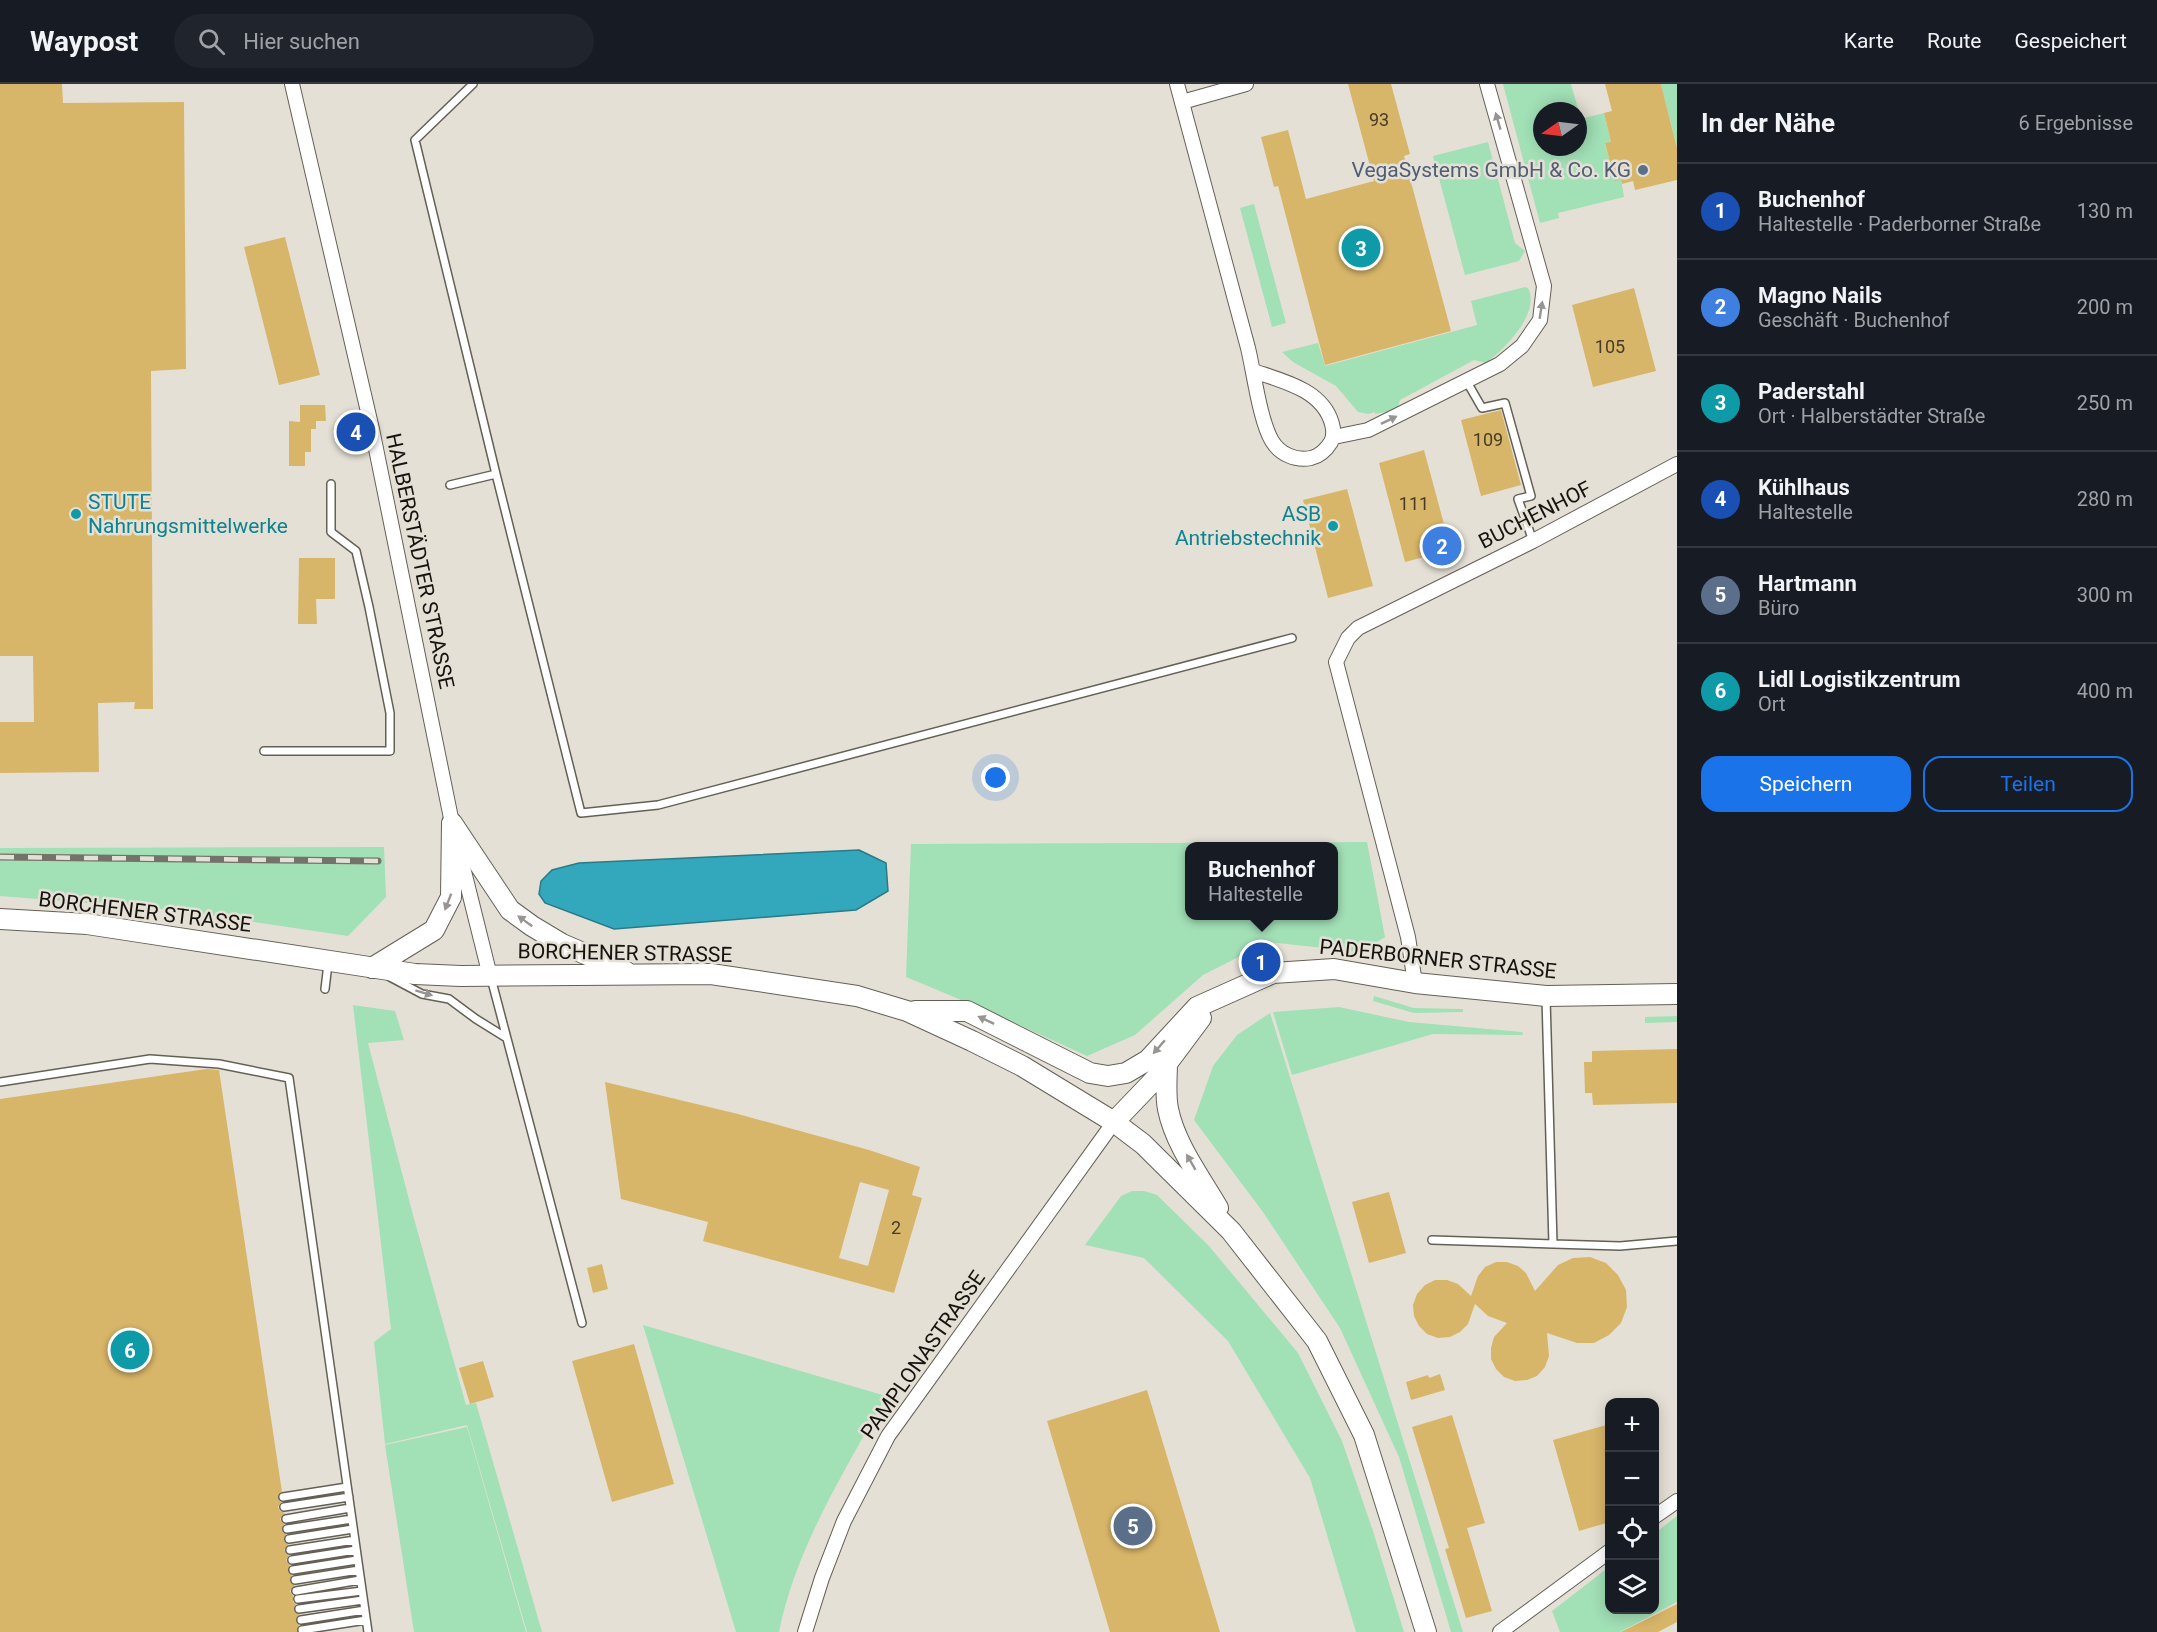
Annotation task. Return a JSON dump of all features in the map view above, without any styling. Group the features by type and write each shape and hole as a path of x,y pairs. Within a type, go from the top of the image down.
{"main road":[{"path":"372,968 434,930 451,897 452,823"},
{"path":"452,823 510,910 562,944 633,974"},
{"name":"BORCHENER STRASSE","path":"0,919 87,924 415,974 490,976 711,974 856,996 907,1011 1022,1066 1114,1122 1143,1144 1231,1231 1317,1341 1364,1435 1426,1632"},
{"name":"PADERBORNER STRASSE","path":"1114,1122 1157,1077 1219,997 1273,973 1334,969 1415,983 1546,996 1677,994"},
{"path":"907,1011 967,1011 1090,1072 1108,1076 1126,1073 1148,1060 1197,1007 1219,997"},
{"path":"1167,1062 1167,1107 1173,1126 1184,1150 1231,1231"}],"street":[{"name":"HALBERSTÄDTER STRASSE","path":"292,84 372,429 452,823 490,976"},
{"path":"1178,84 1266,424 1272,440 1279,449 1295,459 1316,457 1326,450 1334,437 1331,419 1319,400 1290,384 1253,370"},
{"path":"1182,102 1246,84"},
{"path":"1334,437 1368,430 1500,364 1528,340 1540,320 1544,295 1542,277 1487,84"},
{"name":"BUCHENHOF","path":"1415,983 1408,937 1336,662 1347,638 1358,628 1677,464"},
{"name":"PAMPLONASTRASSE","path":"805,1632 822,1578 844,1521 888,1436 1114,1122"},
{"path":"1659,1514 1677,1501"},
{"path":"1500,1632 1605,1555"}],"lane":[{"path":"473,84 415,140 581,813 657,805 1292,638"},
{"path":"1467,382 1482,408 1505,403 1531,496 1518,499 1533,540"},
{"path":"450,485 496,474"},
{"path":"264,751 390,751 390,713 369,607 356,550 331,532 331,484"},
{"path":"325,989 328,961"},
{"path":"372,968 422,994 449,999 505,1037"},
{"path":"490,976 582,1323"},
{"path":"1546,996 1553,1244"},
{"path":"0,1082 150,1059 219,1064 290,1078 365,1610 365,1632"},
{"path":"1432,1240 1620,1246 1677,1241"},
{"path":"283,1497 347,1487"},
{"path":"284,1507 349,1497"},
{"path":"286,1519 350,1508"},
{"path":"287,1529 352,1519"},
{"path":"289,1539 353,1529"},
{"path":"290,1550 355,1540"},
{"path":"292,1560 356,1550"},
{"path":"293,1570 357,1560"},
{"path":"295,1580 359,1570"},
{"path":"296,1591 360,1580"},
{"path":"298,1599 362,1591"},
{"path":"299,1609 363,1600"},
{"path":"301,1620 365,1610"},
{"path":"302,1630 366,1620"}],"green space":[{"path":"1503,84 1571,84 1576,102 1533,102 1533,156 1587,156 1587,117 1604,113 1611,142 1605,144 1615,180 1621,179 1624,197 1558,213 1559,218 1540,223"},
{"path":"1661,84 1677,84 1677,147"},
{"path":"1488,142 1515,243 1525,251 1519,261 1465,275 1433,156"},
{"path":"1254,204 1286,323 1272,327 1240,208"},
{"path":"1528,288 1531,298 1525,319 1519,330 1502,349 1486,363 1474,360 1400,400 1397,410 1375,414 1375,412 1368,414 1358,412 1336,386 1293,362 1282,352 1318,343 1325,366 1477,325 1471,301"},
{"path":"1338,842 1367,842 1385,937 1361,952 1268,942 1203,975 1135,1035 1087,1056 906,977 911,844 1185,843 1185,920 1338,920"},
{"path":"384,847 386,897 348,936 173,910 0,896 0,848"},
{"path":"1374,996 1414,1008 1463,1009 1463,1012 1414,1013 1373,1001"},
{"path":"353,1005 395,1011 404,1040 368,1043 466,1405 476,1403 542,1632 527,1632 467,1425 385,1444 374,1342 391,1329"},
{"path":"1339,1007 1409,1022 1522,1032 1523,1035 1433,1034 1292,1075 1273,1012"},
{"path":"1270,1013 1463,1632 1451,1632 1399,1457 1340,1328 1263,1212 1194,1120 1213,1066 1237,1035"},
{"path":"1677,1016 1677,1022 1645,1023 1645,1017"},
{"path":"1132,1191 1144,1191 1157,1195 1209,1246 1298,1353 1342,1441 1404,1632 1356,1632 1310,1478 1228,1341 1144,1258 1085,1245 1121,1196"},
{"path":"643,1325 886,1396 839,1481 810,1540 797,1570 779,1632 736,1632"},
{"path":"467,1427 526,1632 414,1632 385,1445"},
{"path":"1677,1516 1677,1602 1659,1611 1659,1560 1659,1530"},
{"path":"1605,1570 1605,1614 1654,1614 1620,1632 1560,1632 1552,1611"}],"water":[{"path":"859,850 886,863 888,891 856,910 614,929 545,903 539,894 541,881 552,870 579,863"}],"building":[{"name":"STUTE Nahrungsmittelwerke","path":"0,84 62,84 63,103 184,102 186,369 151,371 153,709 134,709 135,702 98,703 99,772 0,773 0,722 34,722 33,656 0,656"},
{"path":"1348,84 1391,84 1410,154 1404,156 1451,331 1325,365 1278,186 1274,187 1261,137 1288,130 1306,199 1374,181"},
{"path":"1605,84 1661,84 1677,148 1677,180 1635,190 1633,181 1622,184 1621,179 1615,181 1605,143 1611,142 1604,113 1612,111"},
{"path":"285,237 320,375 279,385 244,247"},
{"path":"1634,288 1656,371 1593,387 1572,305"},
{"path":"300,405 325,405 326,421 316,421 316,429 311,429 311,452 305,452 305,466 289,466 289,421 300,422"},
{"path":"1501,410 1521,485 1481,496 1461,420"},
{"path":"1424,450 1451,550 1405,562 1379,463"},
{"name":"ASB Antriebstechnik","path":"1347,489 1373,586 1328,598 1303,500"},
{"path":"299,558 335,558 335,599 316,599 317,624 298,624"},
{"path":"1677,1049 1677,1103 1593,1105 1592,1093 1585,1093 1584,1062 1592,1062 1592,1051"},
{"path":"206,1069 219,1070 282,1492 278,1496 281,1502 278,1507 285,1513 280,1519 284,1524 282,1530 286,1534 284,1540 289,1545 284,1550 289,1555 286,1560 290,1565 288,1571 292,1575 290,1581 295,1586 290,1591 293,1602 296,1604 294,1610 300,1615 296,1619 299,1625 297,1632 0,1632 0,1099"},
{"path":"605,1082 738,1114 869,1150 920,1167 912,1195 922,1198 894,1293 703,1241 708,1222 621,1199","holes":["860,1182 889,1190 868,1266 839,1258"]},
{"path":"1389,1192 1406,1253 1369,1263 1352,1202"},
{"path":"1590,1257 1606,1263 1618,1275 1626,1290 1627,1307 1621,1323 1609,1335 1594,1343 1577,1343 1547,1333 1549,1356 1545,1367 1537,1376 1527,1380 1515,1381 1504,1377 1496,1369 1491,1359 1491,1348 1494,1337 1507,1323 1488,1316 1475,1304 1468,1324 1460,1332 1450,1337 1438,1338 1427,1334 1419,1326 1414,1316 1413,1305 1417,1294 1425,1285 1435,1280 1447,1280 1458,1284 1471,1296 1478,1276 1485,1267 1496,1262 1507,1262 1518,1266 1526,1273 1535,1291 1558,1265 1573,1258"},
{"path":"602,1264 608,1289 593,1293 587,1268"},
{"path":"634,1344 674,1484 612,1502 572,1361"},
{"path":"483,1361 494,1397 470,1404 459,1368"},
{"path":"1440,1374 1445,1390 1411,1400 1406,1382"},
{"path":"1147,1390 1220,1632 1110,1632 1047,1421"},
{"path":"1452,1415 1485,1523 1467,1528 1492,1611 1466,1618 1445,1549 1449,1548 1412,1427"},
{"path":"1605,1425 1605,1523 1579,1531 1553,1440"},
{"path":"1677,1604 1677,1622 1658,1632 1621,1632 1659,1614"}],"railway":[{"path":"0,857 378,861"}],"place":[{"name":"VegaSystems GmbH & Co. KG","path":"1643,170"},
{"name":"Paderstahl","path":"1361,248"},
{"name":"Kühlhaus","path":"356,432"},
{"name":"STUTE Nahrungsmittelwerke","path":"76,514"},
{"name":"ASB Antriebstechnik","path":"1333,526"},
{"name":"Magno Nails","path":"1442,546"},
{"name":"Buchenhof","path":"1261,962"},
{"name":"Lidl Logistikzentrum","path":"130,1350"},
{"name":"Hartmann","path":"1133,1526"}]}
